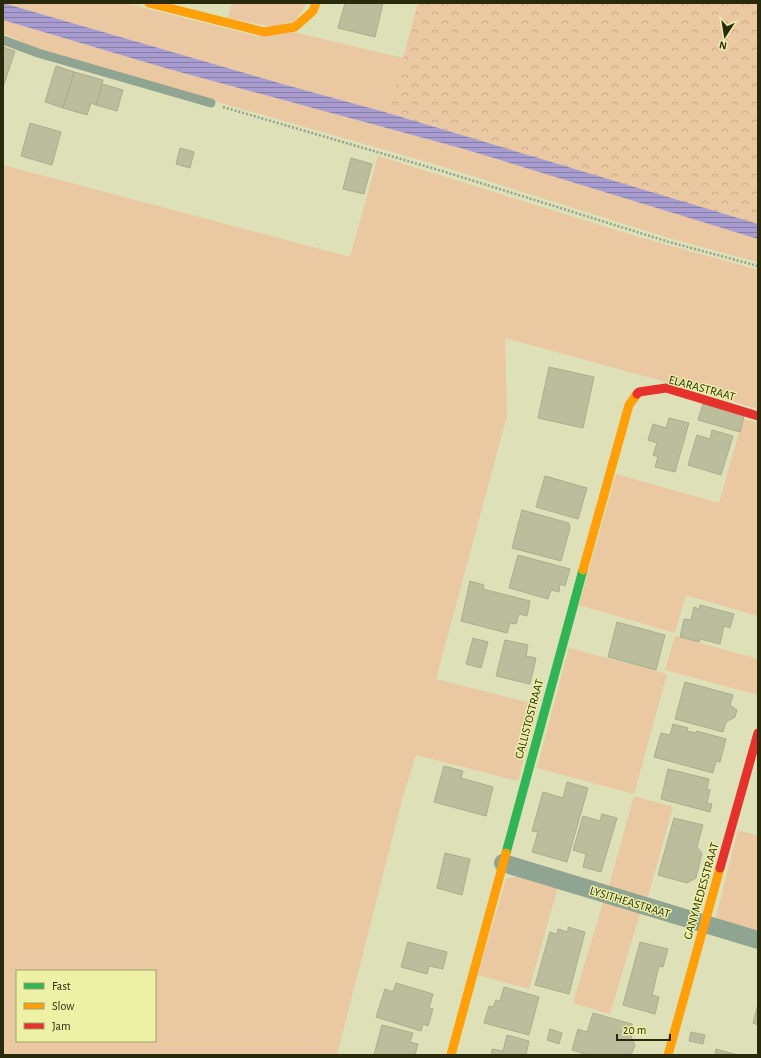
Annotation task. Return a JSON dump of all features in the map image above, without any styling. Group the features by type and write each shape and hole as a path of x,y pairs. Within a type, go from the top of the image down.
{"street":[{"path":"149,3 264,32 294,27 313,11 316,3"},
{"name":"ELARASTRAAT","path":"639,392 666,388 758,416"},
{"name":"CALLISTOSTRAAT","path":"451,1055 579,582 629,405 639,392"},
{"name":"GANYMEDESSTRAAT","path":"668,1055 758,733"},
{"name":"LYSITHEASTRAAT","path":"503,863 704,925 758,940"}],"lane":[{"path":"3,40 38,53 211,103"}],"path":[{"path":"211,103 442,171 669,242 758,266"}],"green space":[{"path":"3,3 124,3 257,36 293,32 403,58 388,113"},
{"path":"232,3 307,3 294,22 273,27 228,18"},
{"path":"418,3 758,3 758,224 388,113"},
{"path":"3,20 165,68 464,149 758,239 758,262 669,238 441,166 44,52 3,33"},
{"path":"378,156 632,235 758,270 758,409 706,393 505,338 507,416 436,679 538,705 518,781 416,755 403,796 337,1055 3,1055 3,165 350,257"},
{"path":"743,419 758,423 758,616 686,595 675,633 579,605 616,474 719,503"},
{"path":"675,636 758,659 758,695 665,670"},
{"path":"569,648 667,674 634,794 537,768"},
{"path":"634,796 673,807 647,900 608,889"},
{"path":"738,830 758,836 758,933 721,922 716,917"},
{"path":"520,876 558,887 529,989 478,975 506,879"},
{"path":"604,899 641,910 610,1014 573,1003"}],"shaded area":[{"path":"3,3 388,113 758,224 758,239 464,149 165,68 3,20"}],"building":[{"path":"345,3 383,3 375,37 338,28"},
{"path":"3,47 15,51 3,87"},
{"path":"56,66 74,72 63,108 45,102"},
{"path":"74,72 103,80 96,105 91,103 87,115 63,108"},
{"path":"102,84 123,90 117,111 96,105"},
{"path":"30,123 61,132 52,165 21,156"},
{"path":"180,148 194,152 190,168 176,164"},
{"path":"351,158 372,164 364,194 343,189"},
{"path":"549,367 594,377 583,428 538,418"},
{"path":"703,404 744,416 740,432 698,420"},
{"path":"669,418 689,423 675,472 655,467 658,457 653,455 657,443 648,440 653,424 666,428"},
{"path":"712,430 733,436 721,475 688,465 697,435 710,439"},
{"path":"545,476 587,488 578,519 536,507"},
{"path":"522,510 569,523 570,528 561,561 512,548"},
{"path":"518,555 570,569 565,586 560,584 559,592 551,590 548,599 509,588"},
{"path":"470,581 484,585 483,589 530,601 527,616 519,614 516,624 510,623 507,633 461,621"},
{"path":"700,605 734,614 730,628 724,626 720,644 700,639 699,642 680,637 684,619 691,620 694,607 699,609"},
{"path":"617,622 665,635 656,670 608,657"},
{"path":"473,638 488,642 481,668 466,664"},
{"path":"505,640 528,645 526,656 536,658 530,684 496,676"},
{"path":"685,682 733,695 730,705 737,710 735,717 726,722 723,732 675,719"},
{"path":"673,724 688,728 687,731 696,733 697,731 726,739 720,762 716,761 713,773 654,757 661,733 670,735"},
{"path":"444,766 463,771 461,778 493,787 486,816 434,802"},
{"path":"668,769 709,779 707,789 710,790 707,803 712,804 710,812 661,799"},
{"path":"567,782 588,788 567,862 532,852 538,832 532,831 543,792 563,798"},
{"path":"602,814 617,818 601,872 583,867 586,854 573,850 583,816 600,821"},
{"path":"674,818 703,825 697,847 702,853 696,878 687,883 658,875"},
{"path":"445,853 470,859 462,895 437,888"},
{"path":"568,927 585,932 569,994 535,985 550,932 557,934 558,929 568,932"},
{"path":"408,942 447,952 443,969 429,966 427,974 401,967"},
{"path":"640,942 668,949 663,967 659,966 652,995 659,997 655,1014 623,1005"},
{"path":"396,983 433,994 429,1008 433,1009 428,1026 423,1024 421,1031 376,1017 385,989 393,992"},
{"path":"504,987 539,997 529,1035 484,1023 489,1006 493,1007 496,1000 500,1001"},
{"path":"758,1004 758,1025 753,1023"},
{"path":"593,1013 632,1024 633,1028 631,1037 635,1045 632,1053 627,1055 588,1055 572,1050 578,1029 587,1032"},
{"path":"382,1025 413,1033 410,1042 418,1044 415,1055 374,1055"},
{"path":"550,1029 562,1033 559,1044 547,1040"},
{"path":"691,1032 705,1035 703,1044 689,1041"},
{"path":"507,1035 529,1041 526,1055 491,1055 492,1049 503,1051"},
{"path":"716,1049 738,1055 715,1055"}],"traffic: fast":[{"path":"506,853 583,570"}],"traffic: slow":[{"path":"149,3 264,32 295,27 313,11 316,3"},
{"path":"583,570 629,405 637,394"},
{"path":"451,1055 506,853"},
{"path":"668,1055 720,868"}],"traffic: jam":[{"path":"637,394 639,392 666,388 758,416"},
{"path":"720,868 758,733"}]}
